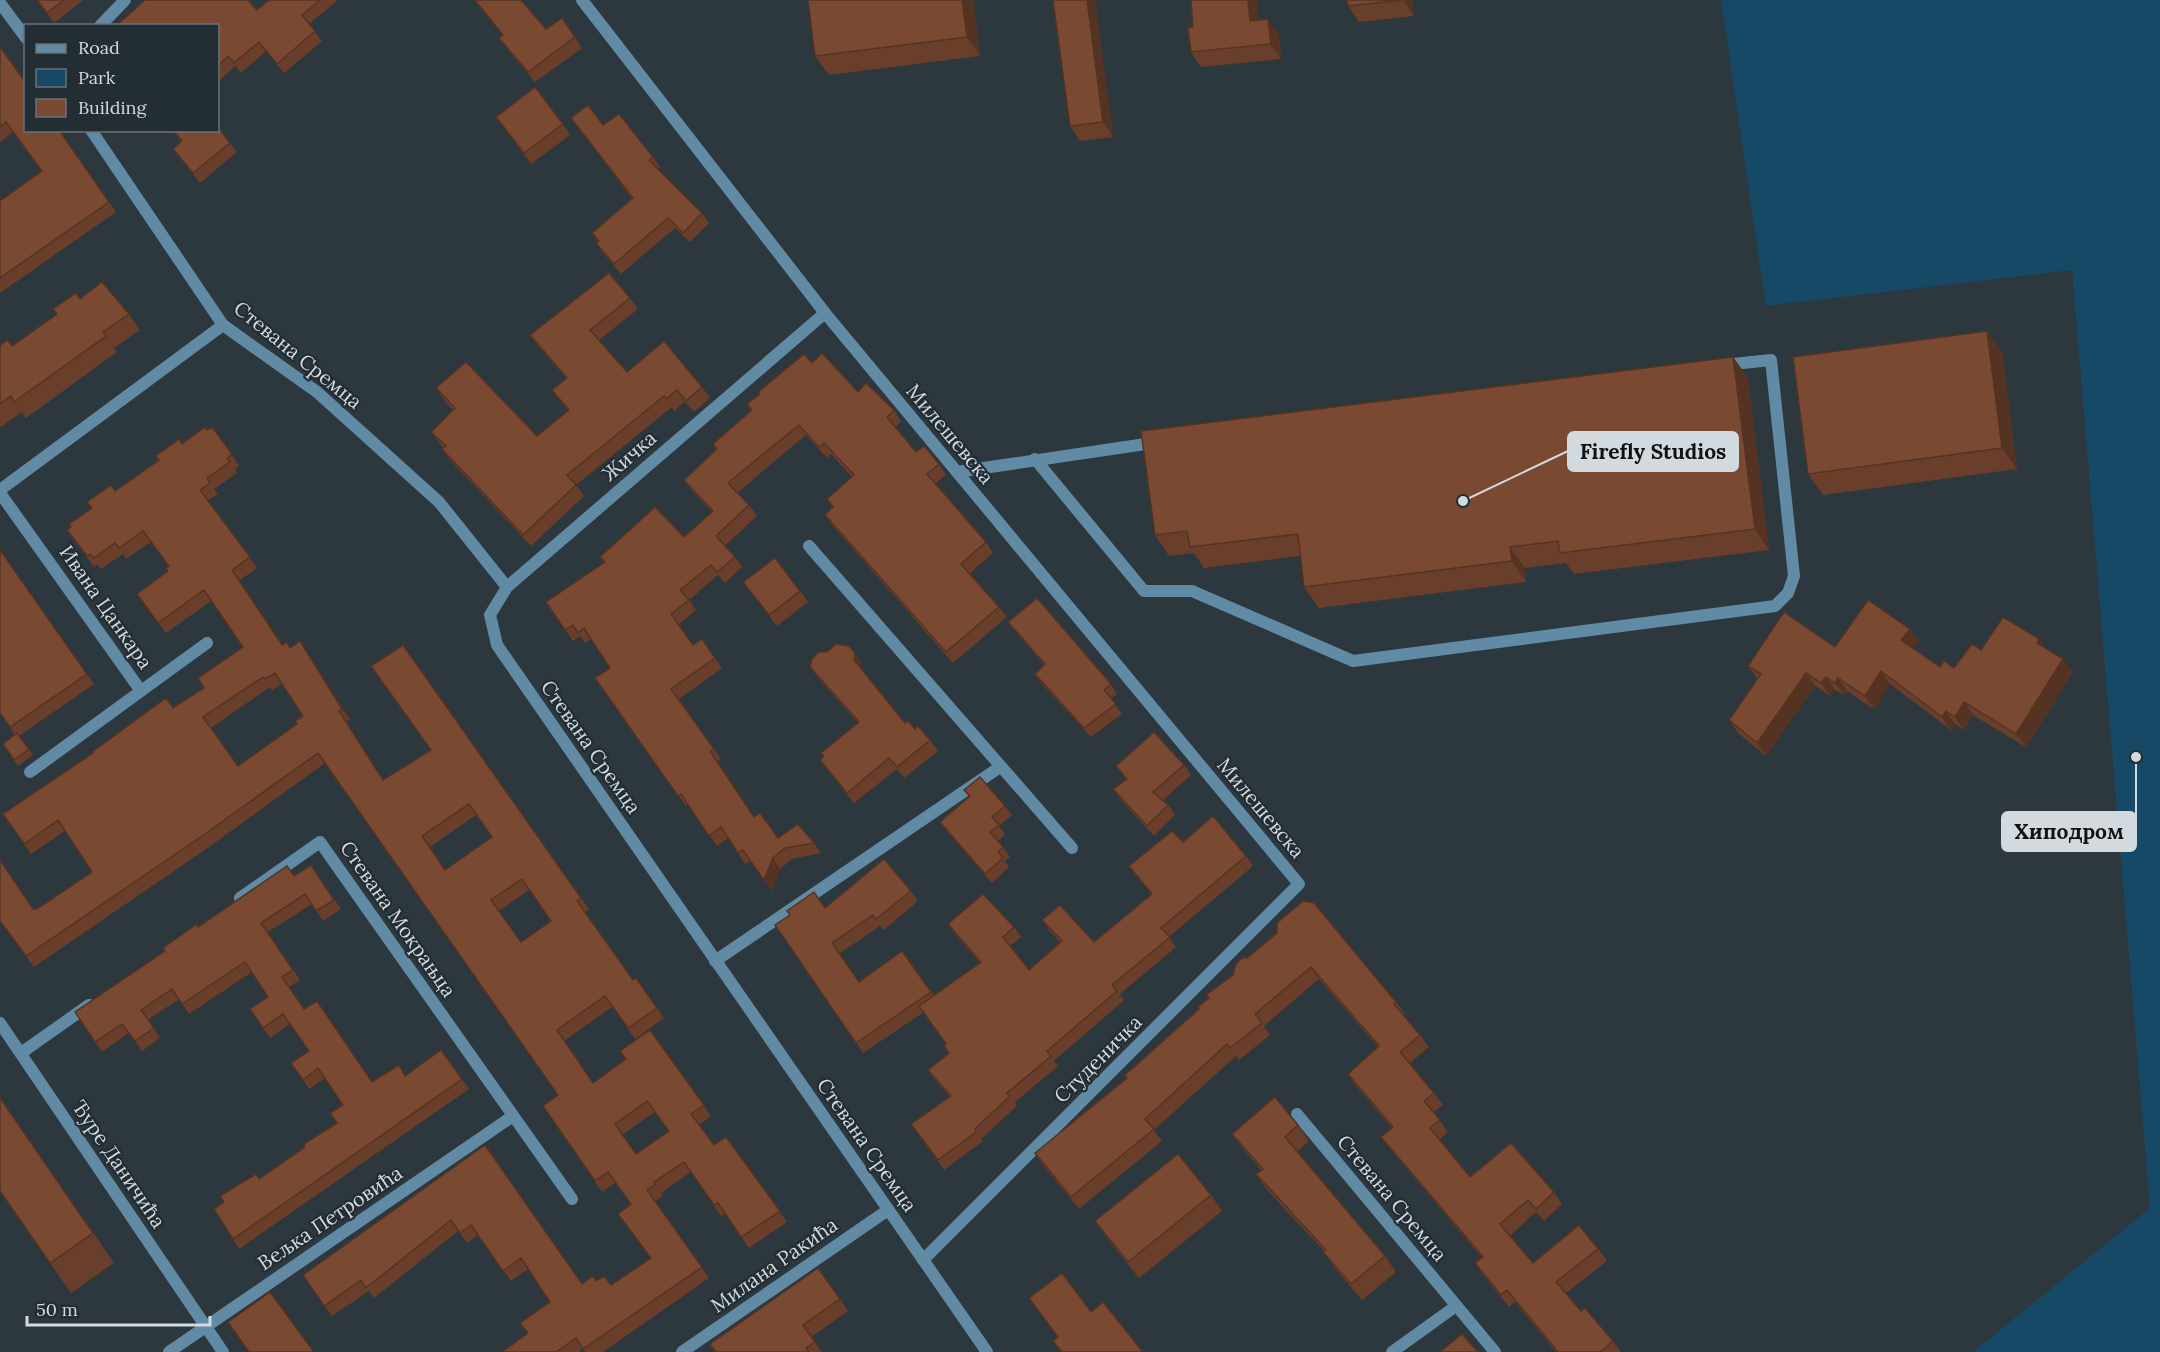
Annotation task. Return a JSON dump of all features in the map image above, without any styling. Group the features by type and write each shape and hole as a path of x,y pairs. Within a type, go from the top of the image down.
{"street":[{"path":"102,24 125,0"},
{"name":"Милешевска","path":"582,0 825,313 1299,884"},
{"path":"0,3 24,35"},
{"name":"Стевана Сремца","path":"92,132 223,325 317,392 439,502 507,587"},
{"name":"Жичка","path":"497,645 490,615 507,587 825,313"},
{"path":"0,492 223,325"},
{"path":"1035,459 1144,591 1192,591 1353,661 1775,606 1788,592 1794,576 1771,360 1714,366"},
{"path":"957,472 1176,440"},
{"name":"Ивана Цанкара","path":"0,492 141,691 30,772"},
{"path":"809,546 1072,848"},
{"path":"141,691 207,643"},
{"name":"Стевана Сремца","path":"497,645 987,1352"},
{"path":"715,960 1000,767"},
{"name":"Стевана Мокрањца","path":"233,903 320,842 572,1199"},
{"name":"Студеничка","path":"923,1260 1299,884"},
{"path":"21,1053 98,998"},
{"name":"Ђуре Даничића","path":"0,1023 223,1352"},
{"name":"Стевана Сремца","path":"1297,1114 1495,1352"},
{"name":"Вељка Петровића","path":"169,1352 513,1116"},
{"name":"Милана Ракића","path":"682,1352 888,1210"},
{"path":"1392,1352 1456,1306"}],"green space":[{"path":"1721,0 2160,0 2160,1352 1973,1352 2150,1208 2072,270 1766,306"}],"building":[{"path":"37,0 64,0 47,13"},
{"path":"145,0 248,0 257,10 269,0 320,0 302,15 315,31 277,64 259,42 234,63 228,56 219,65 219,24 118,24"},
{"path":"475,0 521,0 546,29 562,18 575,37 528,72 499,38 503,35"},
{"path":"808,0 962,0 967,37 815,56"},
{"path":"1053,0 1087,0 1103,122 1070,126"},
{"path":"1191,0 1248,0 1250,21 1268,19 1271,44 1191,52 1188,28 1193,27"},
{"path":"1347,0 1402,0 1348,6"},
{"path":"0,47 24,80 24,132 60,132 109,202 0,278 0,201 42,171 6,122 0,127"},
{"path":"535,87 563,124 524,153 496,117"},
{"path":"588,105 603,125 619,114 653,157 649,160 702,213 683,233 668,218 614,264 596,243 599,241 592,233 633,198 571,118"},
{"path":"219,128 230,143 193,173 173,149 182,141 175,132 219,132"},
{"path":"609,273 630,298 590,330 627,372 664,341 702,387 686,401 677,390 666,399 664,396 567,475 576,485 523,535 442,449 446,446 431,432 455,408 436,388 466,362 537,436 569,410 552,390 567,378 530,335"},
{"path":"102,282 129,314 103,332 106,336 14,402 11,396 0,404 0,345 8,340 12,346 57,314 53,309 76,293 80,299"},
{"path":"1987,331 2002,448 1808,474 1793,357"},
{"path":"822,353 858,392 866,383 894,410 887,417 916,452 924,446 939,464 927,474 986,542 961,564 999,607 946,652 825,515 833,507 827,499 854,475 824,443 819,447 799,425 728,483 749,505 716,536 735,557 717,572 711,565 680,590 689,600 671,614 693,645 702,639 715,658 671,689 714,749 710,751 754,817 760,813 778,838 798,824 814,843 785,848 773,858 764,880 743,850 738,853 721,827 709,836 681,794 678,796 595,678 610,668 584,628 578,633 573,625 565,630 546,602 605,562 600,557 655,507 684,537 713,511 684,480 717,449 713,444 752,410 747,404 760,394 758,392 804,354 812,363"},
{"path":"1733,357 1755,529 1560,553 1558,541 1510,547 1512,561 1304,587 1298,534 1190,547 1187,531 1155,535 1141,431"},
{"path":"205,427 207,430 212,427 232,454 227,458 230,462 207,478 210,483 200,490 250,557 232,570 282,645 287,642 290,648 300,641 342,709 339,711 383,780 431,750 371,666 403,645 581,898 577,901 633,980 636,978 657,1008 628,1028 605,996 557,1030 593,1083 626,1059 620,1051 650,1030 704,1105 691,1114 714,1145 726,1137 780,1211 741,1237 718,1203 714,1205 684,1162 654,1182 655,1185 647,1190 702,1267 583,1349 576,1338 556,1352 502,1352 528,1333 520,1323 550,1302 521,1258 503,1271 471,1225 460,1233 451,1220 366,1288 361,1280 324,1306 303,1275 485,1145 582,1284 593,1276 596,1281 604,1276 611,1285 651,1258 618,1214 631,1204 608,1172 595,1181 543,1106 558,1095 318,753 202,836 26,956 0,921 0,860 33,909 37,909 92,872 58,820 24,844 3,814 93,753 166,698 173,708 204,688 198,678 243,647 204,590 158,623 137,594 168,571 166,568 169,566 143,531 119,548 115,543 94,558 90,554 87,556 67,530 71,527 69,524 92,508 87,502 111,485 115,491 159,460 156,456 179,439 182,444","holes":["275,673 303,716 295,721 297,724 238,766 203,717 263,677 265,679","469,804 492,837 445,870 422,836","522,879 551,921 521,942 491,900","647,1101 669,1131 636,1154 615,1124"]},
{"path":"0,550 87,674 10,727 0,713"},
{"path":"775,558 800,591 769,615 743,582"},
{"path":"1037,598 1111,684 1104,690 1116,704 1084,728 1035,674 1045,664 1008,622"},
{"path":"1868,600 1910,629 1901,640 1940,667 1944,661 1954,668 1972,644 1981,650 2003,617 2039,639 2037,643 2063,659 2016,734 1964,702 1955,717 1946,711 1942,717 1881,671 1865,696 1838,678 1835,683 1826,677 1821,683 1806,673 1757,743 1729,720 1761,674 1748,666 1784,612 1835,647"},
{"path":"836,644 849,646 855,653 854,660 905,723 908,721 915,729 918,726 930,740 897,767 889,758 847,793 820,760 824,756 821,753 859,722 810,667 812,659 819,652 827,652"},
{"path":"1154,732 1184,765 1153,792 1168,805 1147,826 1113,789 1127,779 1116,766"},
{"path":"17,733 29,749 14,760 3,744"},
{"path":"980,777 1005,806 992,817 999,825 990,832 1003,847 998,852 1003,858 985,874 940,822 970,796 964,790"},
{"path":"1213,816 1246,856 1161,928 1170,937 1112,985 1117,991 1047,1051 1051,1056 1007,1093 1010,1096 975,1129 976,1132 938,1160 911,1124 951,1096 928,1070 949,1053 944,1046 946,1044 919,1006 981,962 948,924 983,894 1014,927 1003,937 1029,970 1062,941 1042,920 1060,905 1094,942 1152,894 1129,866 1172,831 1183,842"},
{"path":"884,859 911,891 876,919 873,915 832,943 859,982 902,951 931,992 856,1043 775,925 790,915 787,911 814,892 825,908"},
{"path":"311,865 334,900 316,911 305,894 261,923 293,970 282,977 304,1009 317,1001 372,1082 399,1065 405,1076 441,1050 462,1079 233,1239 214,1209 224,1202 220,1196 256,1174 259,1179 305,1147 304,1144 337,1123 330,1113 343,1105 318,1068 303,1080 291,1063 309,1051 283,1014 263,1028 250,1009 268,997 245,962 182,1004 172,989 141,1010 154,1028 135,1041 122,1024 95,1042 75,1012 165,951 163,948 197,924 198,927 287,866 294,876"},
{"path":"1303,901 1314,903 1396,1002 1394,1004 1420,1035 1400,1052 1434,1093 1424,1101 1440,1120 1430,1128 1470,1177 1511,1143 1554,1192 1536,1209 1528,1200 1500,1224 1533,1263 1579,1225 1598,1249 1556,1282 1581,1311 1585,1308 1613,1341 1600,1352 1558,1352 1507,1290 1501,1295 1475,1263 1483,1257 1381,1137 1393,1127 1348,1074 1379,1046 1311,967 1255,1014 1262,1023 1230,1048 1227,1044 1145,1119 1154,1129 1071,1197 1035,1153 1127,1078 1125,1075 1199,1009 1198,1007 1209,998 1206,995 1233,975 1236,964 1242,958 1247,958 1277,933 1277,923"},
{"path":"1275,1097 1298,1125 1285,1137 1385,1256 1351,1284 1323,1252 1326,1250 1256,1174 1263,1169 1232,1134"},
{"path":"0,1098 93,1233 50,1263 0,1191"},
{"path":"1178,1154 1211,1195 1128,1262 1095,1221"},
{"path":"818,1268 840,1299 803,1325 815,1342 806,1348 809,1352 716,1352 710,1344"},
{"path":"1062,1273 1091,1312 1103,1302 1143,1352 1062,1352 1053,1341 1058,1337 1029,1298"},
{"path":"270,1292 314,1352 249,1352 228,1322"},
{"path":"1462,1334 1478,1352 1440,1352"}],"place":[{"name":"Firefly Studios","path":"1463,501"},
{"name":"Хиподром","path":"2136,757"}]}
